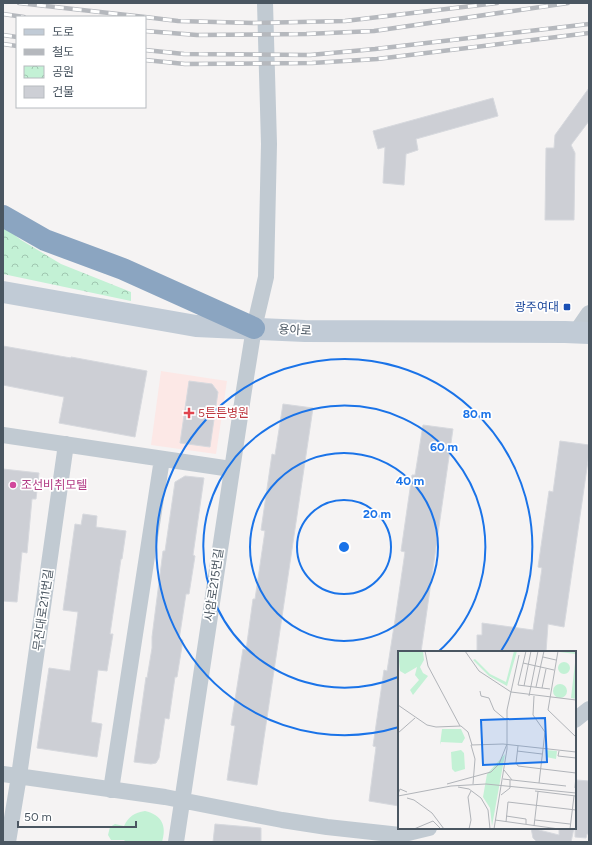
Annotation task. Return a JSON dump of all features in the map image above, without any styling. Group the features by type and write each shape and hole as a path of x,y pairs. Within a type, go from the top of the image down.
{"highway":[{"path":"3,216 45,240 123,269 254,328"}],"main road":[{"name":"용아로","path":"3,292 196,326 310,331 582,333"}],"street":[{"name":"사암로215번길","path":"176,842 231,469 254,328 266,277 269,144 265,3"},
{"path":"582,333 589,313"},
{"path":"3,435 231,469"},
{"name":"무진대로211번길","path":"8,842 19,776 66,444"},
{"path":"111,790 162,459"},
{"path":"576,719 589,709"},
{"path":"3,774 183,800 282,820 327,827 400,835 425,829"}],"shaded area":[{"name":"5튼튼병원","path":"161,371 227,381 216,454 151,445"}],"green space":[{"path":"3,226 21,240 61,264 131,292 131,301 3,274"},
{"path":"145,811 156,815 162,822 164,831 162,842 126,842 124,840 111,840 108,835 110,827 115,824 124,826 132,816"}],"building":[{"path":"589,88 589,121 571,145 575,153 574,220 545,220 546,148 554,148 555,135"},
{"path":"493,98 498,116 416,139 418,150 406,154 404,185 383,183 385,147 378,149 373,131"},
{"path":"3,346 147,371 135,437 59,423 64,397 3,385"},
{"path":"189,381 212,384 218,392 210,447 180,443"},
{"path":"283,404 313,408 257,785 227,780 235,726 231,725 243,649 246,650 253,599 255,599 265,531 261,530 272,454 275,455"},
{"path":"423,425 453,429 421,651 398,651 398,806 369,801 376,747 373,746 384,670 387,671 405,552 401,551 412,475 415,475"},
{"path":"560,441 589,445 589,454 564,627 548,624 546,651 477,651 477,635 482,635 482,623 533,630 542,568 538,567 549,491 553,492"},
{"path":"3,469 39,473 36,499 32,499 27,553 22,552 17,602 3,601"},
{"path":"185,476 204,478 193,555 195,556 189,594 186,594 179,640 183,640 177,677 175,677 169,719 165,718 159,758 156,763 151,764 134,762 146,677 147,678 152,648 152,637 163,551 165,551 175,482"},
{"path":"83,514 97,516 96,527 126,531 110,634 113,634 107,671 98,670 91,722 102,724 97,757 37,748 49,668 70,671 78,612 63,610 75,524 81,525"},
{"path":"577,780 589,781 589,834 587,834 586,838 575,837"},
{"path":"215,824 261,828 261,842 213,842"},
{"path":"531,829 559,835 559,829 574,829 571,842 537,842 533,838"}],"railway":[{"path":"19,3 136,16"},
{"path":"146,17 178,21 254,23 345,21 497,3"},
{"path":"146,31 197,35 306,34 374,31 568,3"},
{"path":"3,14 17,16"},
{"path":"146,50 184,54 310,55 375,49 589,24"},
{"path":"146,60 185,64 312,63 377,59 589,33"},
{"path":"3,35 16,37"},
{"path":"3,44 16,46"}],"place":[{"name":"광주여대","path":"567,307"},
{"name":"5튼튼병원","path":"189,413"},
{"name":"조선비취모텔","path":"13,485"}]}
